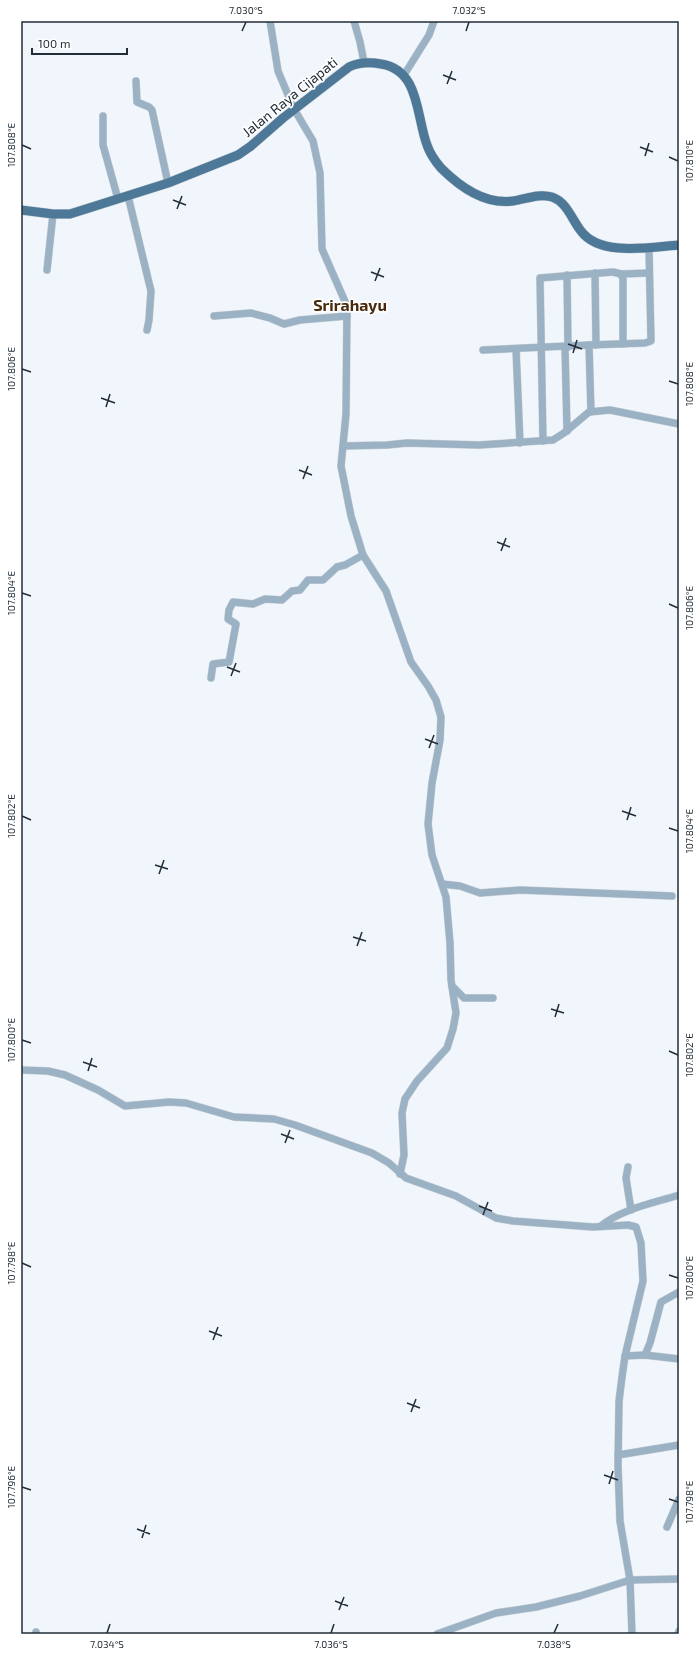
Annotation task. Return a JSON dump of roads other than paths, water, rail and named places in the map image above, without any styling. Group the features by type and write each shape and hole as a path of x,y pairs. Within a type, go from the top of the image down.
{"main road":[{"name":"Jalan Raya Cijapati","path":"21,210 64,215 76,213 198,172 245,150 294,109 349,67 364,62 388,65 404,74"},
{"path":"404,74 414,95 423,135 430,151 440,166 458,183 478,195 502,202 540,196 552,198 561,203 581,231 592,242 606,247 649,248 679,245"}],"street":[{"path":"270,21 278,71 294,109 313,141 317,155 320,173 322,249 330,272 344,297 347,316 345,346 346,414 341,456 342,476 351,516 363,555 386,591 411,662 436,700 441,717 440,740 432,783 428,824 432,855 442,884 448,917 452,986 456,1014 449,1043 417,1080 404,1105 402,1114 404,1155 400,1174"},
{"path":"354,21 364,62"},
{"path":"404,74 429,35 434,21"},
{"path":"136,81 137,102 150,107 152,110 168,183"},
{"path":"103,116 103,145 118,199"},
{"path":"128,196 151,291 147,330"},
{"path":"47,270 53,214"},
{"path":"483,350 645,343 650,341 649,248"},
{"path":"543,441 539,279 543,276 595,273 649,273"},
{"path":"591,412 595,273"},
{"path":"621,274 623,279 623,344"},
{"path":"567,275 566,347 568,431"},
{"path":"214,316 251,314 270,318 284,324 300,320 347,316"},
{"path":"516,349 520,443"},
{"path":"343,446 406,443 479,445 553,440 568,431 591,412 610,410 679,424"},
{"path":"211,678 214,663 229,662 236,624 228,619 233,602 253,604 265,600 282,600 292,591 300,590 308,580 323,580 337,567 345,565 363,555"},
{"path":"442,884 460,886 480,893 532,890 672,896"},
{"path":"452,986 464,998 493,998"},
{"path":"21,1070 48,1071 65,1075 98,1090 125,1106 169,1102 186,1103 234,1117 278,1120 372,1153 389,1163 400,1174 417,1183 465,1200 496,1218 513,1221 601,1226 634,1226 638,1228 641,1243 644,1281 625,1356 619,1401 618,1455 620,1521 630,1580 632,1634"},
{"path":"628,1167 626,1178 631,1210"},
{"path":"601,1226 607,1221 631,1210 679,1195"},
{"path":"645,1355 650,1343 661,1302 679,1292"},
{"path":"625,1356 645,1355 679,1359"},
{"path":"618,1455 679,1445"},
{"path":"667,1527 679,1499"},
{"path":"437,1634 496,1613 536,1607 580,1596 630,1580 679,1579"}],"district":[{"name":"Srirahayu","path":"350,305"}]}
